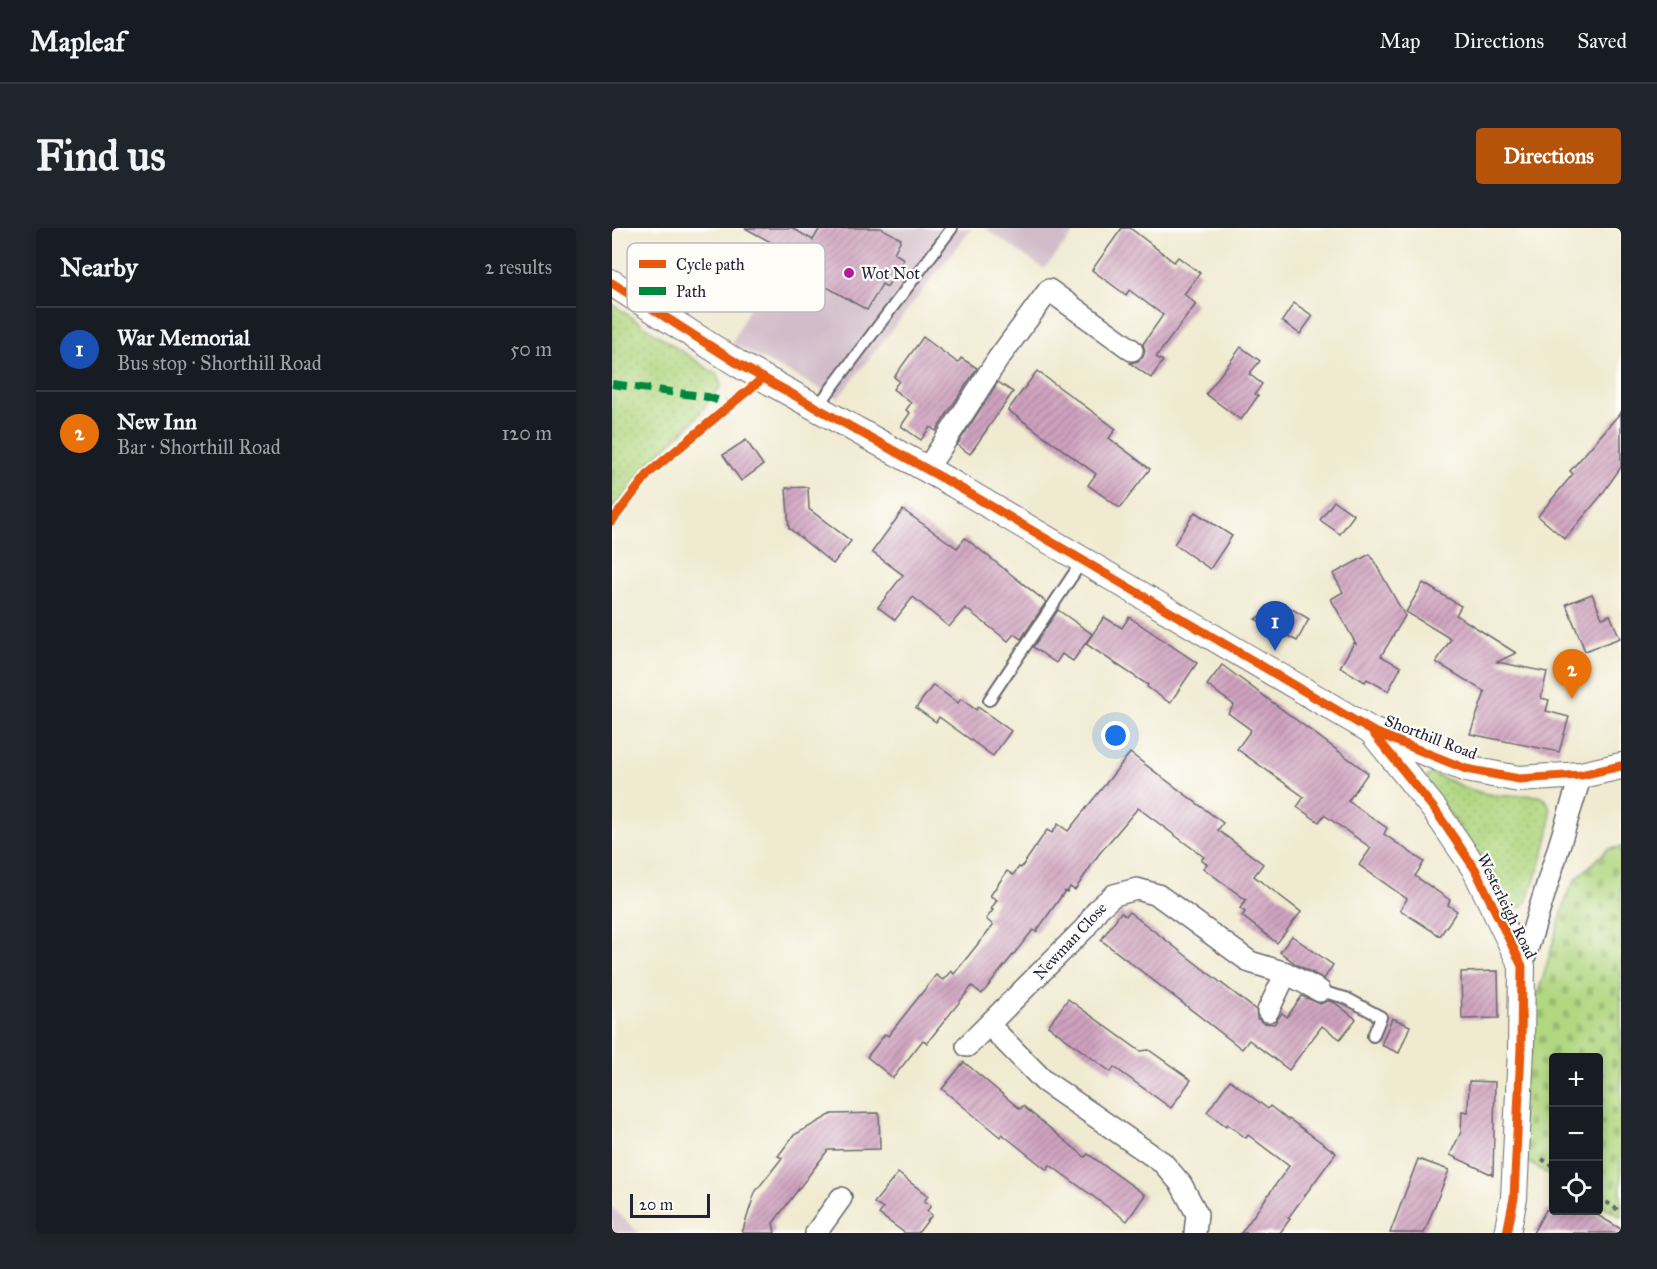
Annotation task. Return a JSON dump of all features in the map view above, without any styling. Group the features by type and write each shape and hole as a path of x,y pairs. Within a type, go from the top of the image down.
{"street":[{"path":"612,283 627,292"},
{"path":"927,469 998,359 1049,290 1132,350"},
{"path":"660,312 742,362 763,378 818,406 927,469 1372,731"},
{"name":"Shorthill Road","path":"1372,731 1466,769 1519,779 1581,775 1621,766"},
{"name":"Westerleigh Road","path":"1372,731 1435,810 1475,869 1522,966 1521,1049 1514,1198 1507,1233"},
{"path":"1522,966 1581,775"},
{"name":"Newman Close","path":"967,1046 1085,928 1098,909 1114,895 1137,889 1158,895 1250,962 1286,974 1320,991"},
{"path":"1268,1011 1286,974"},
{"path":"989,1025 1044,1081 1163,1163 1182,1184 1197,1214 1195,1233"},
{"path":"826,1229 842,1198"}],"lane":[{"path":"818,406 952,228"},
{"path":"989,700 1083,560"},
{"path":"1320,991 1346,998 1381,1017 1373,1036"}],"path":[{"path":"1603,1200 1621,1212"}],"shaded area":[{"path":"790,228 972,228 838,398 732,343 748,312 825,312 825,243 782,243"},
{"path":"985,228 1078,228 1044,269"},
{"path":"612,1207 639,1233 612,1233"}],"green space":[{"path":"612,304 717,375 721,386 692,423 652,460 612,510"},
{"path":"1432,773 1484,793 1544,798 1549,806 1549,832 1523,907 1515,908 1507,902 1489,866 1426,782 1427,777"},
{"path":"1621,847 1621,1217 1603,1206 1603,1053 1549,1053 1549,1175 1519,1157 1526,1022 1542,981 1568,892 1575,880 1608,849"}],"building":[{"name":"Wot Not","path":"745,228 792,228 813,240 820,228 881,228 901,239 894,253 904,259 887,287 882,284 867,310 825,286 825,243 772,243"},
{"path":"1122,228 1130,228 1174,262 1178,257 1200,273 1184,294 1196,304 1156,357 1163,361 1151,378 1130,363 1143,357 1145,351 1143,344 1163,315 1129,290 1126,295 1092,270"},
{"path":"1294,303 1313,316 1300,334 1282,321"},
{"path":"923,337 958,363 961,358 977,368 936,431 930,427 921,440 901,426 910,413 906,410 911,403 893,389 899,381 894,377"},
{"path":"1241,347 1260,361 1249,374 1262,384 1255,394 1258,396 1241,420 1206,394"},
{"path":"1037,371 1116,429 1109,438 1150,469 1120,508 1088,485 1096,474 1008,410"},
{"path":"998,382 1013,392 970,454 957,445"},
{"path":"1621,412 1621,467 1600,497 1565,539 1538,516 1573,474 1570,471"},
{"path":"746,440 763,465 741,481 723,455"},
{"path":"808,487 809,509 851,541 833,564 789,528 786,488"},
{"path":"1334,501 1354,515 1340,534 1320,520"},
{"path":"903,510 957,548 965,538 1046,602 1021,639 1014,634 1008,641 965,608 949,627 913,597 895,620 878,607 903,575 872,552"},
{"path":"1195,512 1232,536 1210,569 1174,544"},
{"path":"1370,554 1405,616 1381,656 1401,667 1388,691 1367,679 1365,682 1340,667 1354,643 1356,644 1331,599 1343,592 1333,574"},
{"path":"1423,583 1461,606 1456,615 1516,653 1497,662 1547,672 1541,698 1549,700 1546,711 1569,717 1559,752 1470,734 1485,692 1436,662 1451,639 1406,612"},
{"path":"1592,594 1602,618 1610,615 1620,638 1585,651 1566,604"},
{"path":"1282,603 1309,619 1297,641 1255,619"},
{"path":"1058,610 1092,634 1073,661 1062,654 1056,663 1033,647"},
{"path":"1104,617 1122,628 1129,617 1197,663 1170,703 1147,687 1148,685 1086,644"},
{"path":"1222,665 1368,773 1348,801 1387,828 1384,834 1424,862 1415,876 1450,900 1448,905 1457,911 1440,936 1400,910 1407,899 1359,865 1371,848 1324,815 1319,822 1297,807 1304,797 1237,749 1251,730 1228,713 1234,705 1207,685"},
{"path":"933,685 958,703 961,699 976,710 978,707 1011,731 993,756 939,717 936,722 916,708"},
{"path":"1130,753 1223,823 1218,830 1263,864 1254,876 1301,912 1277,943 1242,916 1245,912 1240,908 1246,900 1203,868 1207,864 1201,860 1204,857 1138,808 1099,854 1075,890 1070,887 1067,892 1065,891 1036,932 1033,930 982,994 972,986 927,1043 923,1040 893,1078 867,1057 885,1034 888,1036 936,975 943,980 951,971 954,974 993,925 986,919 997,900 990,896 1007,871 1013,875 1019,867 1021,868 1047,830 1052,833 1058,824 1068,831"},
{"path":"1121,912 1126,916 1129,912 1256,1010 1257,1018 1263,1023 1274,1024 1282,1013 1287,1017 1302,996 1320,1004 1328,1001 1335,1003 1356,1019 1340,1039 1322,1026 1289,1070 1249,1040 1242,1049 1101,940"},
{"path":"1292,936 1333,965 1324,979 1296,964 1280,952"},
{"path":"1498,971 1499,1018 1462,1019 1461,972"},
{"path":"1068,999 1140,1051 1149,1050 1191,1080 1171,1108 1114,1067 1111,1072 1048,1026"},
{"path":"1392,1018 1410,1026 1399,1053 1381,1045"},
{"path":"964,1062 1020,1109 1023,1106 1085,1157 1088,1154 1145,1195 1127,1221 1050,1165 1047,1170 1002,1134 1000,1137 942,1089"},
{"path":"1230,1080 1268,1109 1270,1106 1336,1153 1288,1218 1290,1219 1280,1233 1241,1233 1289,1166 1248,1135 1246,1138 1207,1112"},
{"path":"1469,1081 1495,1082 1493,1175 1450,1155 1461,1132 1462,1111 1468,1112"},
{"path":"879,1113 880,1149 828,1150 773,1223 775,1233 742,1233 755,1192 782,1158 778,1156 794,1135 832,1114"},
{"path":"1418,1159 1449,1170 1424,1233 1390,1233"},
{"path":"898,1173 928,1196 924,1201 931,1206 927,1211 932,1215 918,1233 905,1233 879,1214 883,1209 874,1203"},
{"path":"1546,1210 1549,1210 1549,1215 1597,1215 1621,1229 1621,1233 1533,1233"}],"marked path":[{"path":"612,384 708,397 731,405"}],"cycle path":[{"path":"612,283 627,293"},
{"path":"657,312 740,365 955,485 1372,731 1466,769 1519,779 1581,775 1621,766"},
{"path":"612,521 649,473 763,378"},
{"path":"1374,734 1435,810 1475,869 1522,966 1521,1049 1514,1198 1507,1233"}],"place":[{"name":"Wot Not","path":"849,273"},
{"name":"War Memorial","path":"1275,651"},
{"name":"New Inn","path":"1572,699"}]}
